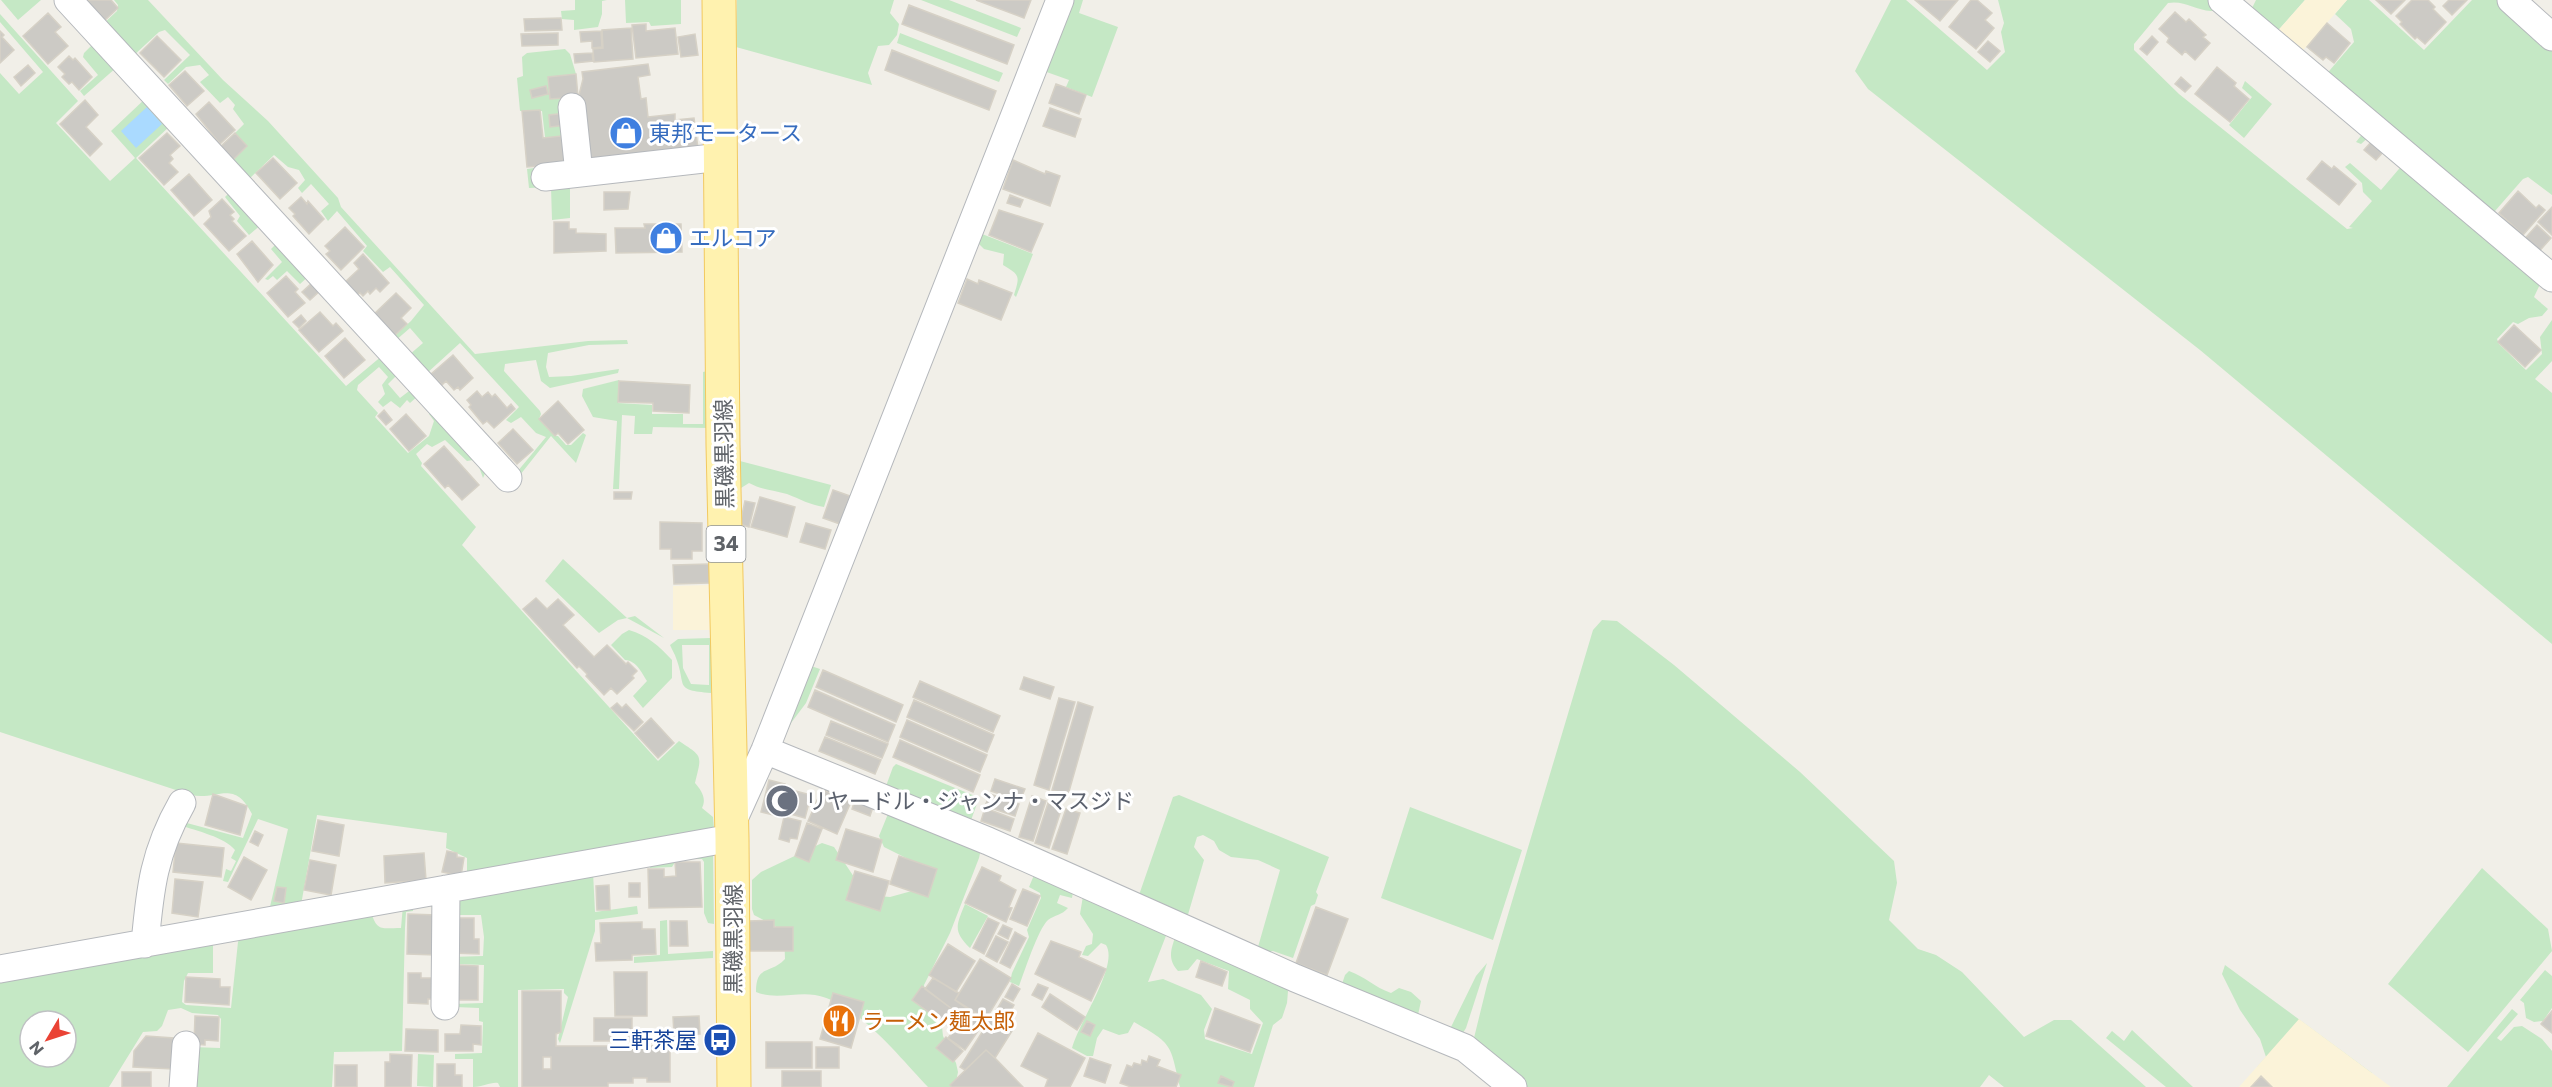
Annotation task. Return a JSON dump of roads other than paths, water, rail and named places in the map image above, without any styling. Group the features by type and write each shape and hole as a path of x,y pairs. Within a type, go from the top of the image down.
{"main road":[{"name":"黒磯黒羽線","path":"720,0 723,445 732,830 734,1087"}],"street":[{"path":"68,0 508,478"},
{"path":"0,969 446,890 732,830 1060,0"},
{"path":"2222,0 2552,278"},
{"path":"2511,0 2552,37"},
{"path":"572,107 579,173"},
{"path":"545,177 721,157"},
{"path":"765,750 988,841 1295,978 1465,1048 1513,1087"},
{"path":"145,944 153,869 182,803"},
{"path":"445,1006 446,890"},
{"path":"183,1087 186,1045"}],"water":[{"path":"147,107 162,124 136,148 121,131"}],"place":[{"name":"東邦モータース","path":"626,133"},
{"name":"エルコア","path":"666,238"},
{"name":"リヤードル・ジャンナ・マスジド","path":"782,801"},
{"name":"ラーメン麺太郎","path":"839,1021"},
{"name":"三軒茶屋","path":"720,1040"}]}
